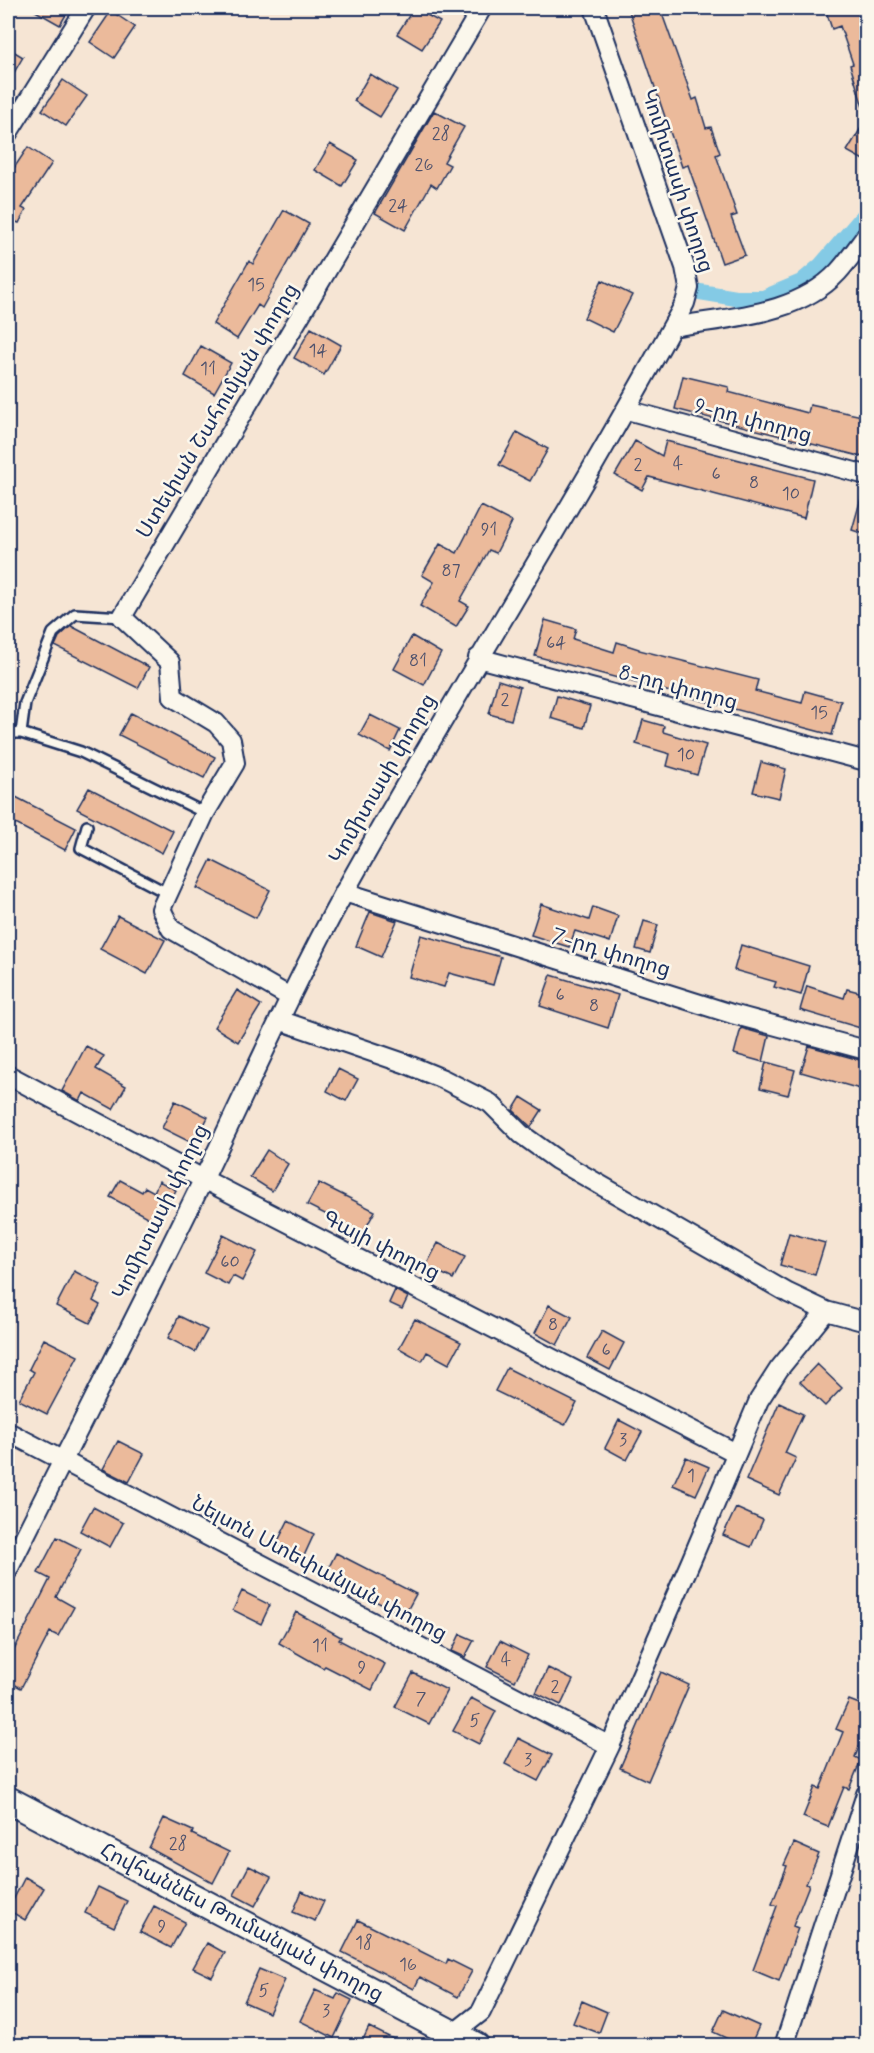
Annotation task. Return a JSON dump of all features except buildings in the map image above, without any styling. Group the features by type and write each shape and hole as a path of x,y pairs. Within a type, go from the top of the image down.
{"street":[{"path":"8,133 86,8"},
{"name":"Ստեփան Շահումյան փողոց","path":"122,618 482,8"},
{"name":"Կոմիտասի փողոց","path":"8,1570 344,892 478,658 627,410 685,303 689,288 685,267 594,8"},
{"path":"673,327 775,309 803,298 837,274 867,236"},
{"name":"9-րդ փողոց","path":"627,410 867,475"},
{"path":"122,618 170,662 173,697 216,723 231,740 235,763 205,813 161,909 171,929 290,997"},
{"name":"8-րդ փողոց","path":"478,658 867,761"},
{"name":"7-րդ փողոց","path":"344,892 732,1014 867,1050"},
{"path":"279,1020 404,1063 443,1079 490,1104 520,1134 557,1160 788,1293 825,1311 867,1322"},
{"name":"Գայի փողոց","path":"8,1075 203,1179 736,1453"},
{"path":"450,2040 481,2012 610,1746 759,1400 779,1369 825,1311"},
{"name":"Նելսոն Ստեփանյան փողոց","path":"8,1432 610,1746"},
{"path":"784,2046 867,1794"},
{"name":"Հովհաննես Թումանյան փողոց","path":"8,1800 450,2040 476,2046"}],"lane":[{"path":"21,733 25,703 53,633 75,614 122,618"},
{"path":"8,733 21,733 81,752 205,813"},
{"path":"87,826 81,848 167,893"}],"waterway":[{"path":"700,292 736,298 763,298 801,282 821,265 866,213"}]}
